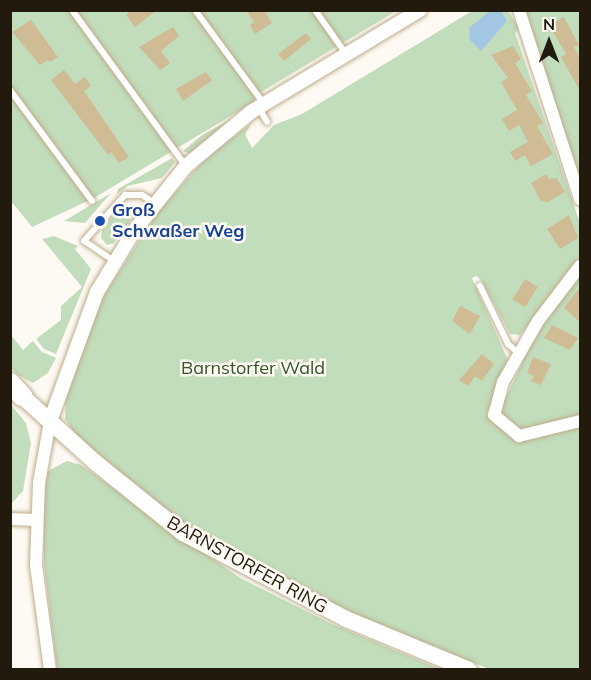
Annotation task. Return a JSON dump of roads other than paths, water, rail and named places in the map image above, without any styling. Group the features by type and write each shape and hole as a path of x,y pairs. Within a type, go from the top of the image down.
{"main road":[{"name":"BARNSTORFER RING","path":"16,389 156,514 191,537 346,619 469,669"}],"street":[{"path":"50,669 36,565 37,520 50,421 88,311 114,261 154,203 186,166 261,106 420,10"},
{"path":"519,10 580,199"},
{"path":"580,266 558,293 503,382 494,415 519,436 580,421"},
{"path":"10,519 37,520"}],"lane":[{"path":"72,10 186,166"},
{"path":"195,10 261,106 267,122"},
{"path":"315,10 347,56"},
{"path":"10,90 92,201"},
{"path":"114,261 84,241 125,195 142,195 154,203"},
{"path":"480,286 508,344 520,354"}],"water":[{"path":"490,11 501,11 507,21 481,51 470,40 469,28"}],"place":[{"name":"Groß Schwaßer Weg","path":"100,221"}],"park label":[{"name":"Barnstorfer Wald","path":"253,368"}]}
